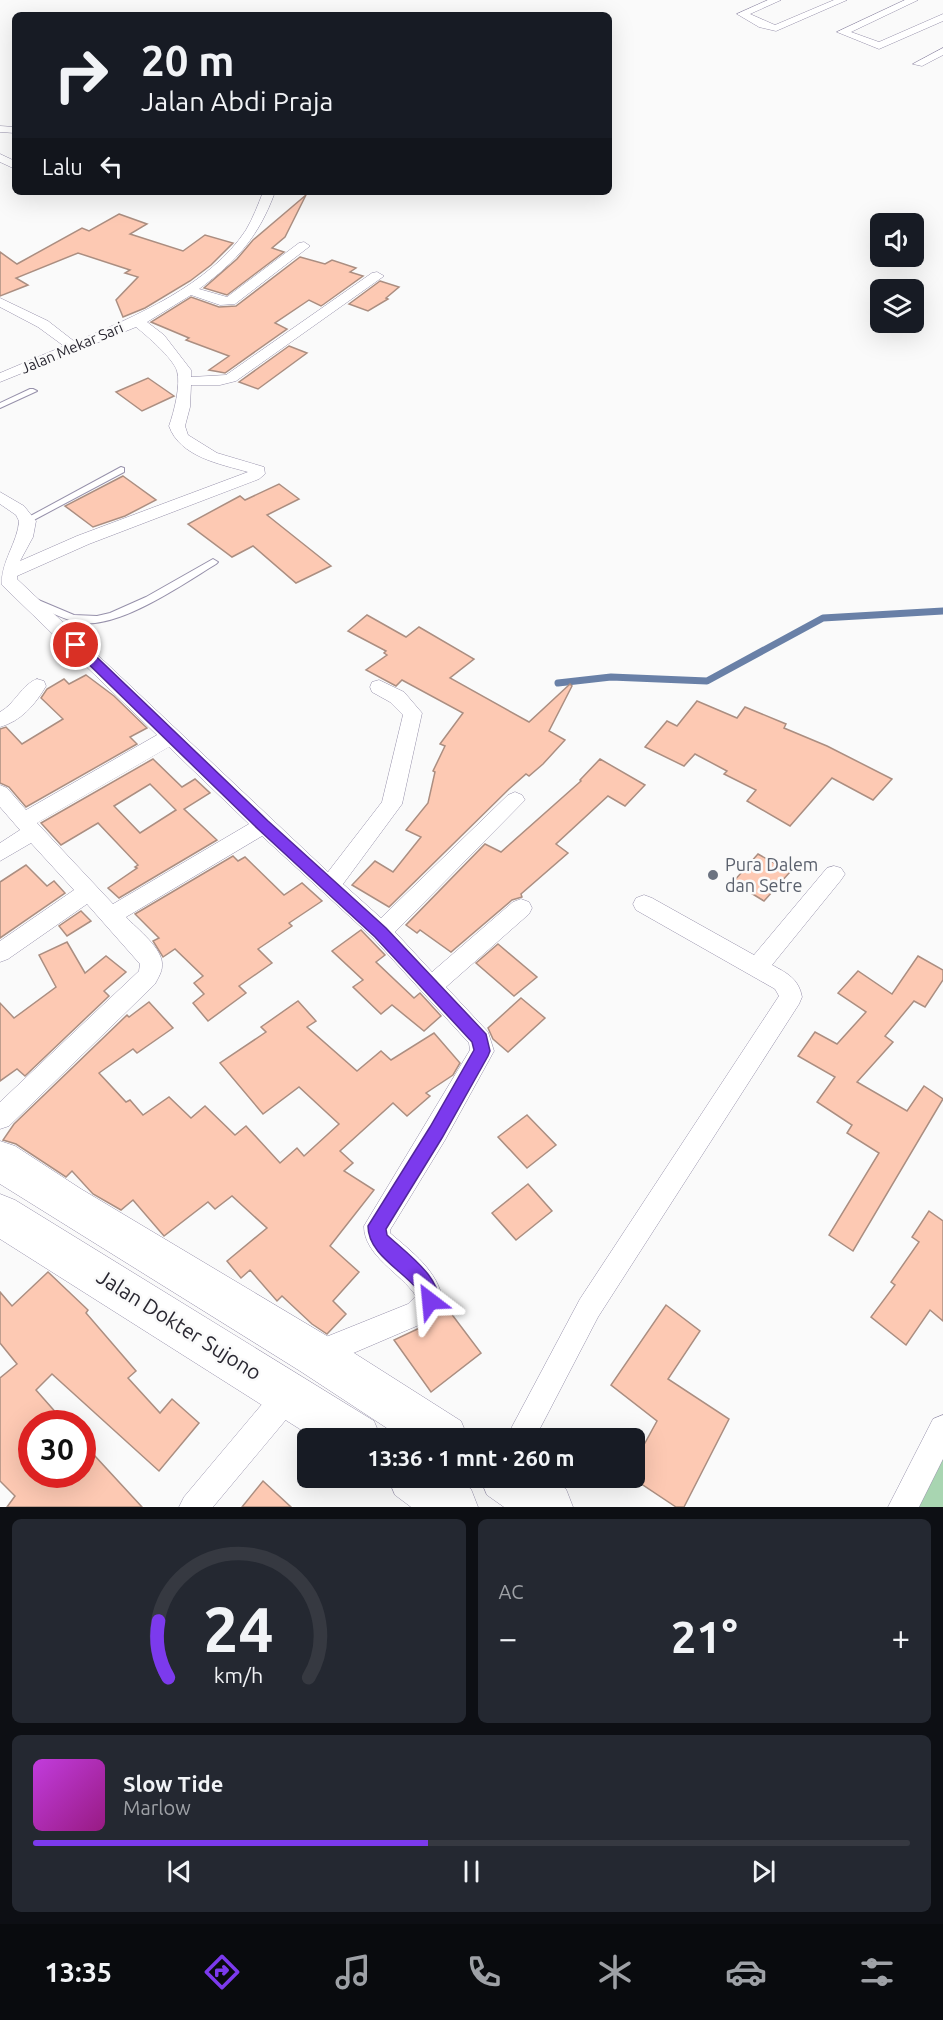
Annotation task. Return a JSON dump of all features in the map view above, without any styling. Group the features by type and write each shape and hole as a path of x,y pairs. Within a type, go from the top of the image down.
{"highway":[{"path":"0,1160 66,1203 316,1355 429,1428"},
{"name":"Jalan Dokter Sujono","path":"16,1225 342,1428"},
{"path":"426,1488 453,1507"},
{"path":"519,1488 548,1507"}],"street":[{"path":"776,0 742,14 763,25 776,28 842,0"},
{"path":"913,0 842,32 879,46 943,17"},
{"path":"918,64 943,51"},
{"path":"139,320 190,290 245,240 268,195"},
{"path":"190,290 220,301 230,302 304,246"},
{"path":"13,589 83,540 257,474 258,470 211,456 181,437 177,426 187,381 231,378 377,276"},
{"path":"0,302 43,324 72,346"},
{"name":"Jalan Mekar Sari","path":"0,378 72,346 139,320 180,363 187,381"},
{"path":"0,497 22,513 27,520 22,543 7,568 13,589 263,825 381,932 480,1039 482,1051 388,1213 377,1226 377,1234 381,1242 424,1284 430,1294 430,1301 417,1313 316,1355"},
{"path":"0,720 16,711 37,686"},
{"path":"330,885 392,804 401,771 412,713 397,698 379,687"},
{"path":"0,853 28,827 170,737"},
{"path":"0,793 28,827 150,958 152,966 147,976 0,1118"},
{"path":"381,932 515,800"},
{"path":"112,915 263,825"},
{"path":"757,967 834,874"},
{"path":"0,953 90,891"},
{"path":"525,1428 589,1308 791,997 790,991 783,982 644,904"},
{"path":"431,986 521,908"},
{"path":"16,1225 66,1203"},
{"path":"194,1507 289,1394"},
{"path":"903,1507 943,1430"}],"lane":[{"path":"0,406 33,391"},
{"path":"27,520 121,470"},
{"path":"13,589 60,613 84,620 101,619 135,606 213,562"}],"green space":[{"path":"943,1458 943,1507 916,1507"}],"building":[{"path":"306,195 285,237 272,248 284,252 227,295 204,288 237,259 253,240"},
{"path":"119,214 147,224 130,234 183,251 205,235 233,243 211,265 190,281 145,308 123,317 116,300 138,277 125,273 130,270 78,253 16,278 28,285 0,296 0,252 17,264 82,228 89,231"},
{"path":"300,257 325,264 332,260 356,268 350,272 363,276 321,306 309,300 275,323 287,329 225,373 209,370 229,356 186,340 189,338 151,322 191,297 219,307 236,306"},
{"path":"380,281 399,287 386,298 388,299 368,311 349,304"},
{"path":"289,346 307,353 258,389 239,382"},
{"path":"148,378 174,396 142,411 116,392"},
{"path":"123,476 156,500 125,516 93,527 65,506"},
{"path":"279,484 299,499 267,515 331,566 296,583 253,546 232,557 188,524 240,496 245,500"},
{"path":"367,615 406,637 419,627 474,659 450,678 529,722 570,684 572,686 549,731 565,740 543,764 529,776 526,774 509,789 389,907 352,885 375,861 393,872 421,837 406,830 428,803 435,772 433,771 445,746 440,744 463,713 402,680 396,686 366,670 387,655 384,653 386,651 348,631"},
{"path":"86,675 114,696 147,728 130,737 137,744 26,807 9,787 0,783 0,729 6,727 22,744 63,719 41,698 47,689 64,679 69,684"},
{"path":"697,701 737,718 745,707 786,724 784,728 827,746 892,779 873,800 832,778 790,826 747,801 756,790 724,774 727,771 695,754 684,766 645,747 667,721 677,726"},
{"path":"153,759 182,787 195,779 210,793 184,809 217,840 119,898 108,888 138,865 98,823 61,845 41,823","holes":["150,784 176,810 140,833 114,806"]},
{"path":"600,759 645,785 625,806 608,796 556,844 568,853 521,894 522,897 512,900 451,952 420,930 417,933 406,925 485,844 501,852 581,781"},
{"path":"758,854 790,872 764,901 733,882"},
{"path":"233,856 238,861 245,857 284,895 302,883 322,901 289,923 292,926 258,949 272,963 239,986 246,993 208,1021 193,1003 204,994 194,983 203,976 175,949 163,957 153,941 159,938 135,914"},
{"path":"26,865 47,886 54,881 65,893 0,938 0,882"},
{"path":"81,911 91,921 67,936 59,926"},
{"path":"361,930 385,955 376,962 414,998 420,993 441,1016 424,1031 392,1005 381,1014 353,987 363,980 332,951"},
{"path":"67,942 85,973 106,956 126,972 104,991 109,996 25,1076 17,1069 0,1081 0,1003 14,1018 56,987 39,955"},
{"path":"498,944 537,977 514,996 476,963"},
{"path":"918,956 943,970 943,980 925,1007 914,1001 885,1036 893,1042 857,1082 907,1111 924,1086 943,1099 853,1251 829,1235 879,1153 847,1133 852,1125 817,1102 835,1077 798,1056 815,1032 837,1044 866,1012 838,993 858,971 892,994"},
{"path":"521,998 545,1018 508,1052 493,1039 488,1028"},
{"path":"298,1001 316,1021 307,1027 357,1071 381,1051 391,1060 434,1033 460,1063 453,1075 426,1093 430,1096 407,1116 393,1103 340,1151 353,1163 344,1171 374,1190 330,1246 359,1272 333,1301 346,1314 327,1334 312,1324 282,1296 277,1301 250,1270 241,1278 227,1261 267,1228 232,1196 215,1209 208,1202 164,1236 133,1200 121,1210 93,1194 72,1171 66,1177 16,1144 3,1140 14,1124 127,1015 129,1017 149,1002 173,1028 137,1053 133,1049 99,1073 126,1102 130,1100 143,1115 169,1097 191,1118 205,1106 235,1135 246,1126 280,1163 297,1148 304,1156 339,1124 299,1087 263,1114 220,1063 266,1032 261,1027"},
{"path":"527,1115 556,1145 527,1168 498,1137"},
{"path":"528,1184 552,1211 516,1240 492,1213"},
{"path":"929,1211 943,1221 943,1321 930,1310 906,1345 871,1317 895,1285 891,1282 919,1242 912,1237"},
{"path":"48,1272 88,1310 86,1313 136,1371 128,1378 160,1413 172,1399 199,1423 159,1471 96,1414 96,1410 92,1410 52,1374 36,1390 54,1410 18,1410 18,1488 96,1488 96,1457 142,1507 7,1507 15,1496 0,1481 0,1378 17,1364 0,1343 0,1292 12,1306"},
{"path":"444,1304 481,1353 431,1392 394,1340 428,1324 441,1312"},
{"path":"666,1305 700,1331 668,1379 729,1419 684,1507 676,1507 645,1486 645,1443 657,1421 611,1385"},
{"path":"263,1481 291,1507 242,1507"}],"waterway":[{"path":"558,683 611,677 707,681 823,618 943,611"}],"place":[{"name":"Pura Dalem dan Setre","path":"713,875"}],"route":[{"path":"76,645 263,825 381,932 480,1039 482,1051 388,1213 377,1226 377,1234 381,1242 424,1284 430,1294 430,1301"}]}
